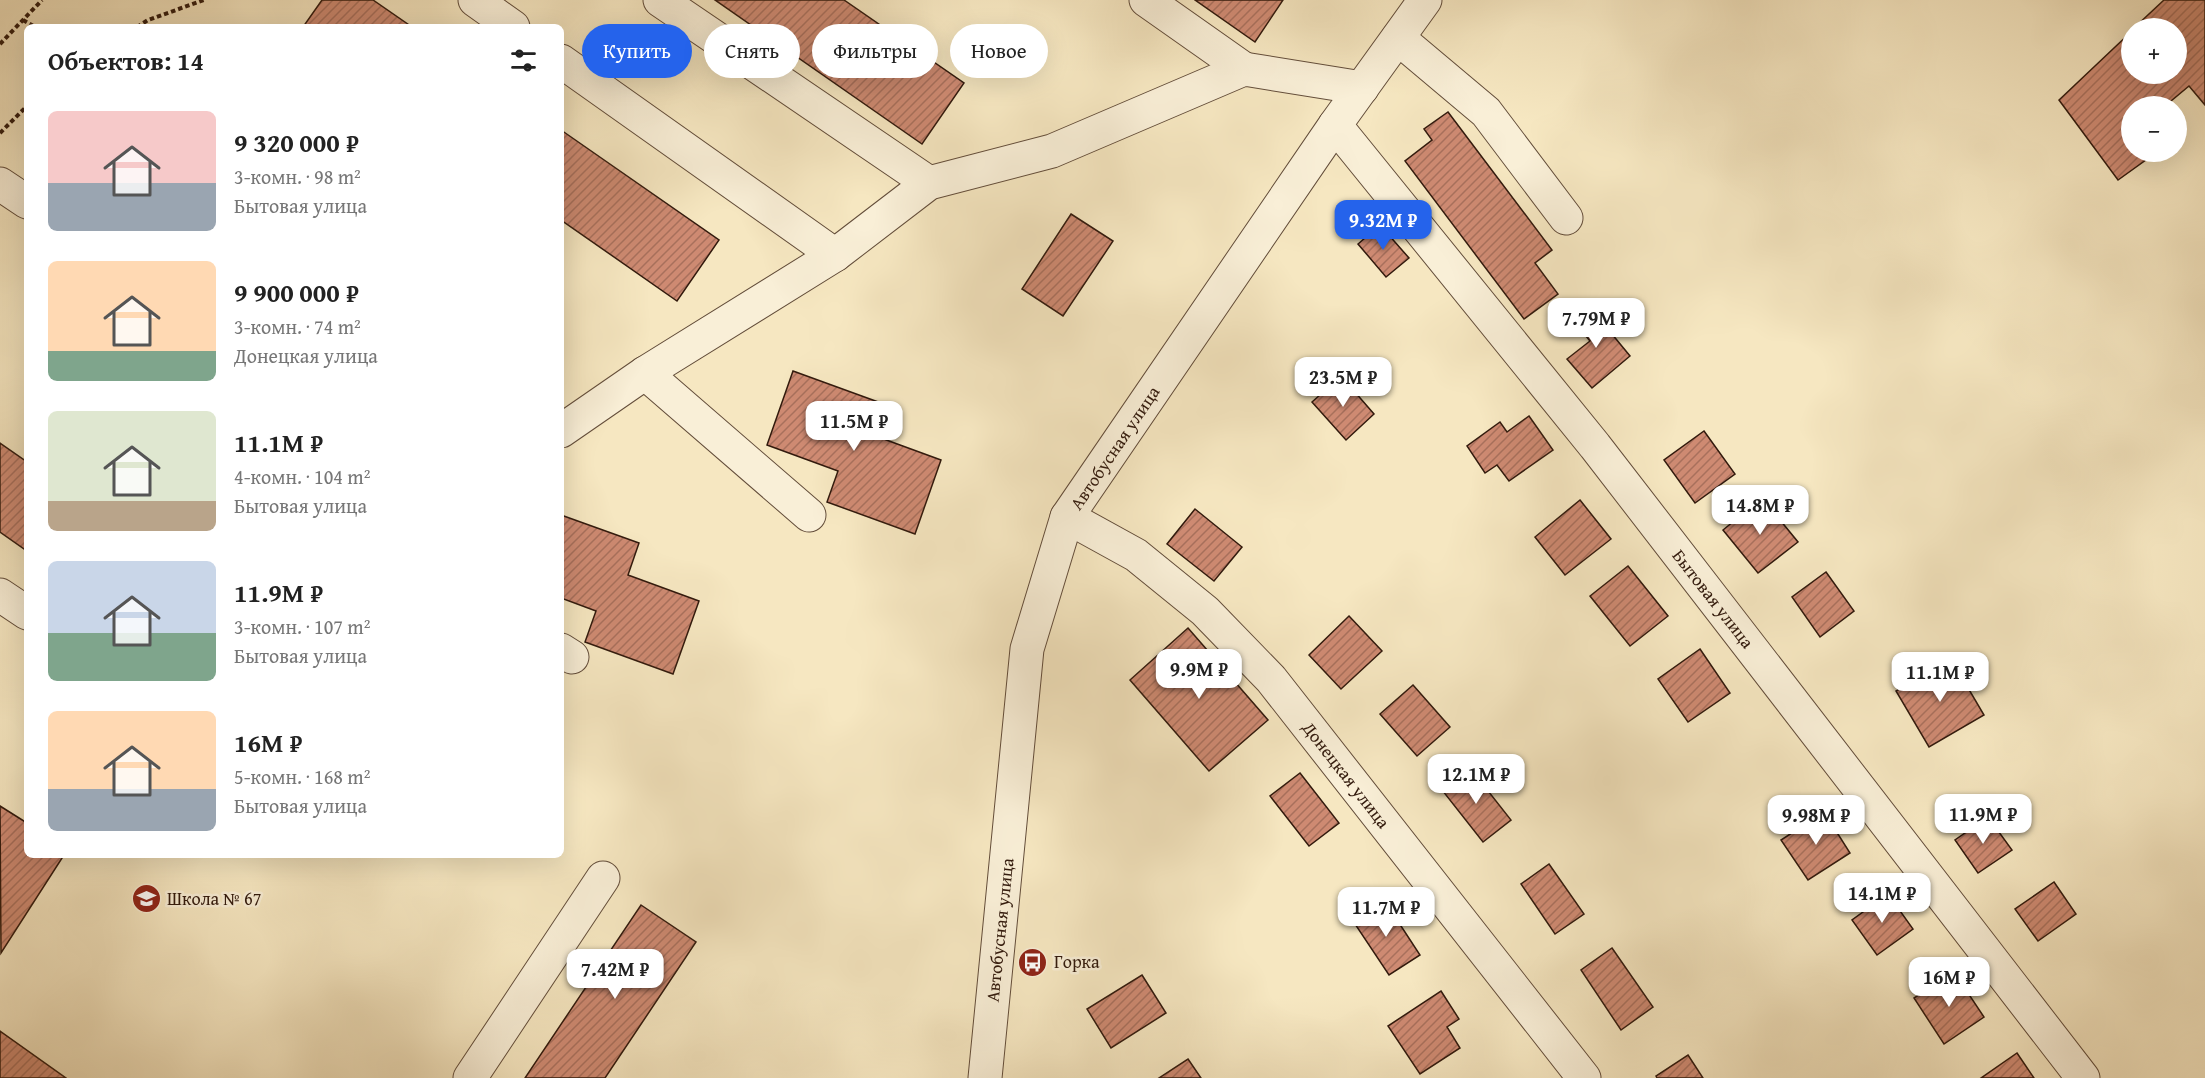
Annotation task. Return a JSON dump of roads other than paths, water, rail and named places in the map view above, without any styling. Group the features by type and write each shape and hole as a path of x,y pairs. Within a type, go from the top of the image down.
{"street":[{"path":"475,0 509,24"},
{"path":"660,0 929,183"},
{"path":"1146,0 1244,69 1362,88"},
{"name":"Автобусная улица","path":"985,1078 1027,649 1067,517 1335,125 1425,0"},
{"path":"1398,38 1486,112 1566,218"},
{"path":"564,63 835,255"},
{"path":"564,429 645,373 835,255 929,183 1052,151 1244,69"},
{"name":"Бытовая улица","path":"1335,125 1595,446 2083,1078"},
{"path":"0,184 24,200"},
{"path":"645,373 809,515"},
{"name":"Донецкая улица","path":"1067,517 1136,555 1205,611 1271,679 1584,1078"},
{"path":"0,595 24,611"},
{"path":"470,1078 603,878"}],"place":[{"name":"Школа № 67","path":"146,899"},
{"name":"Горка","path":"1033,962"}]}
